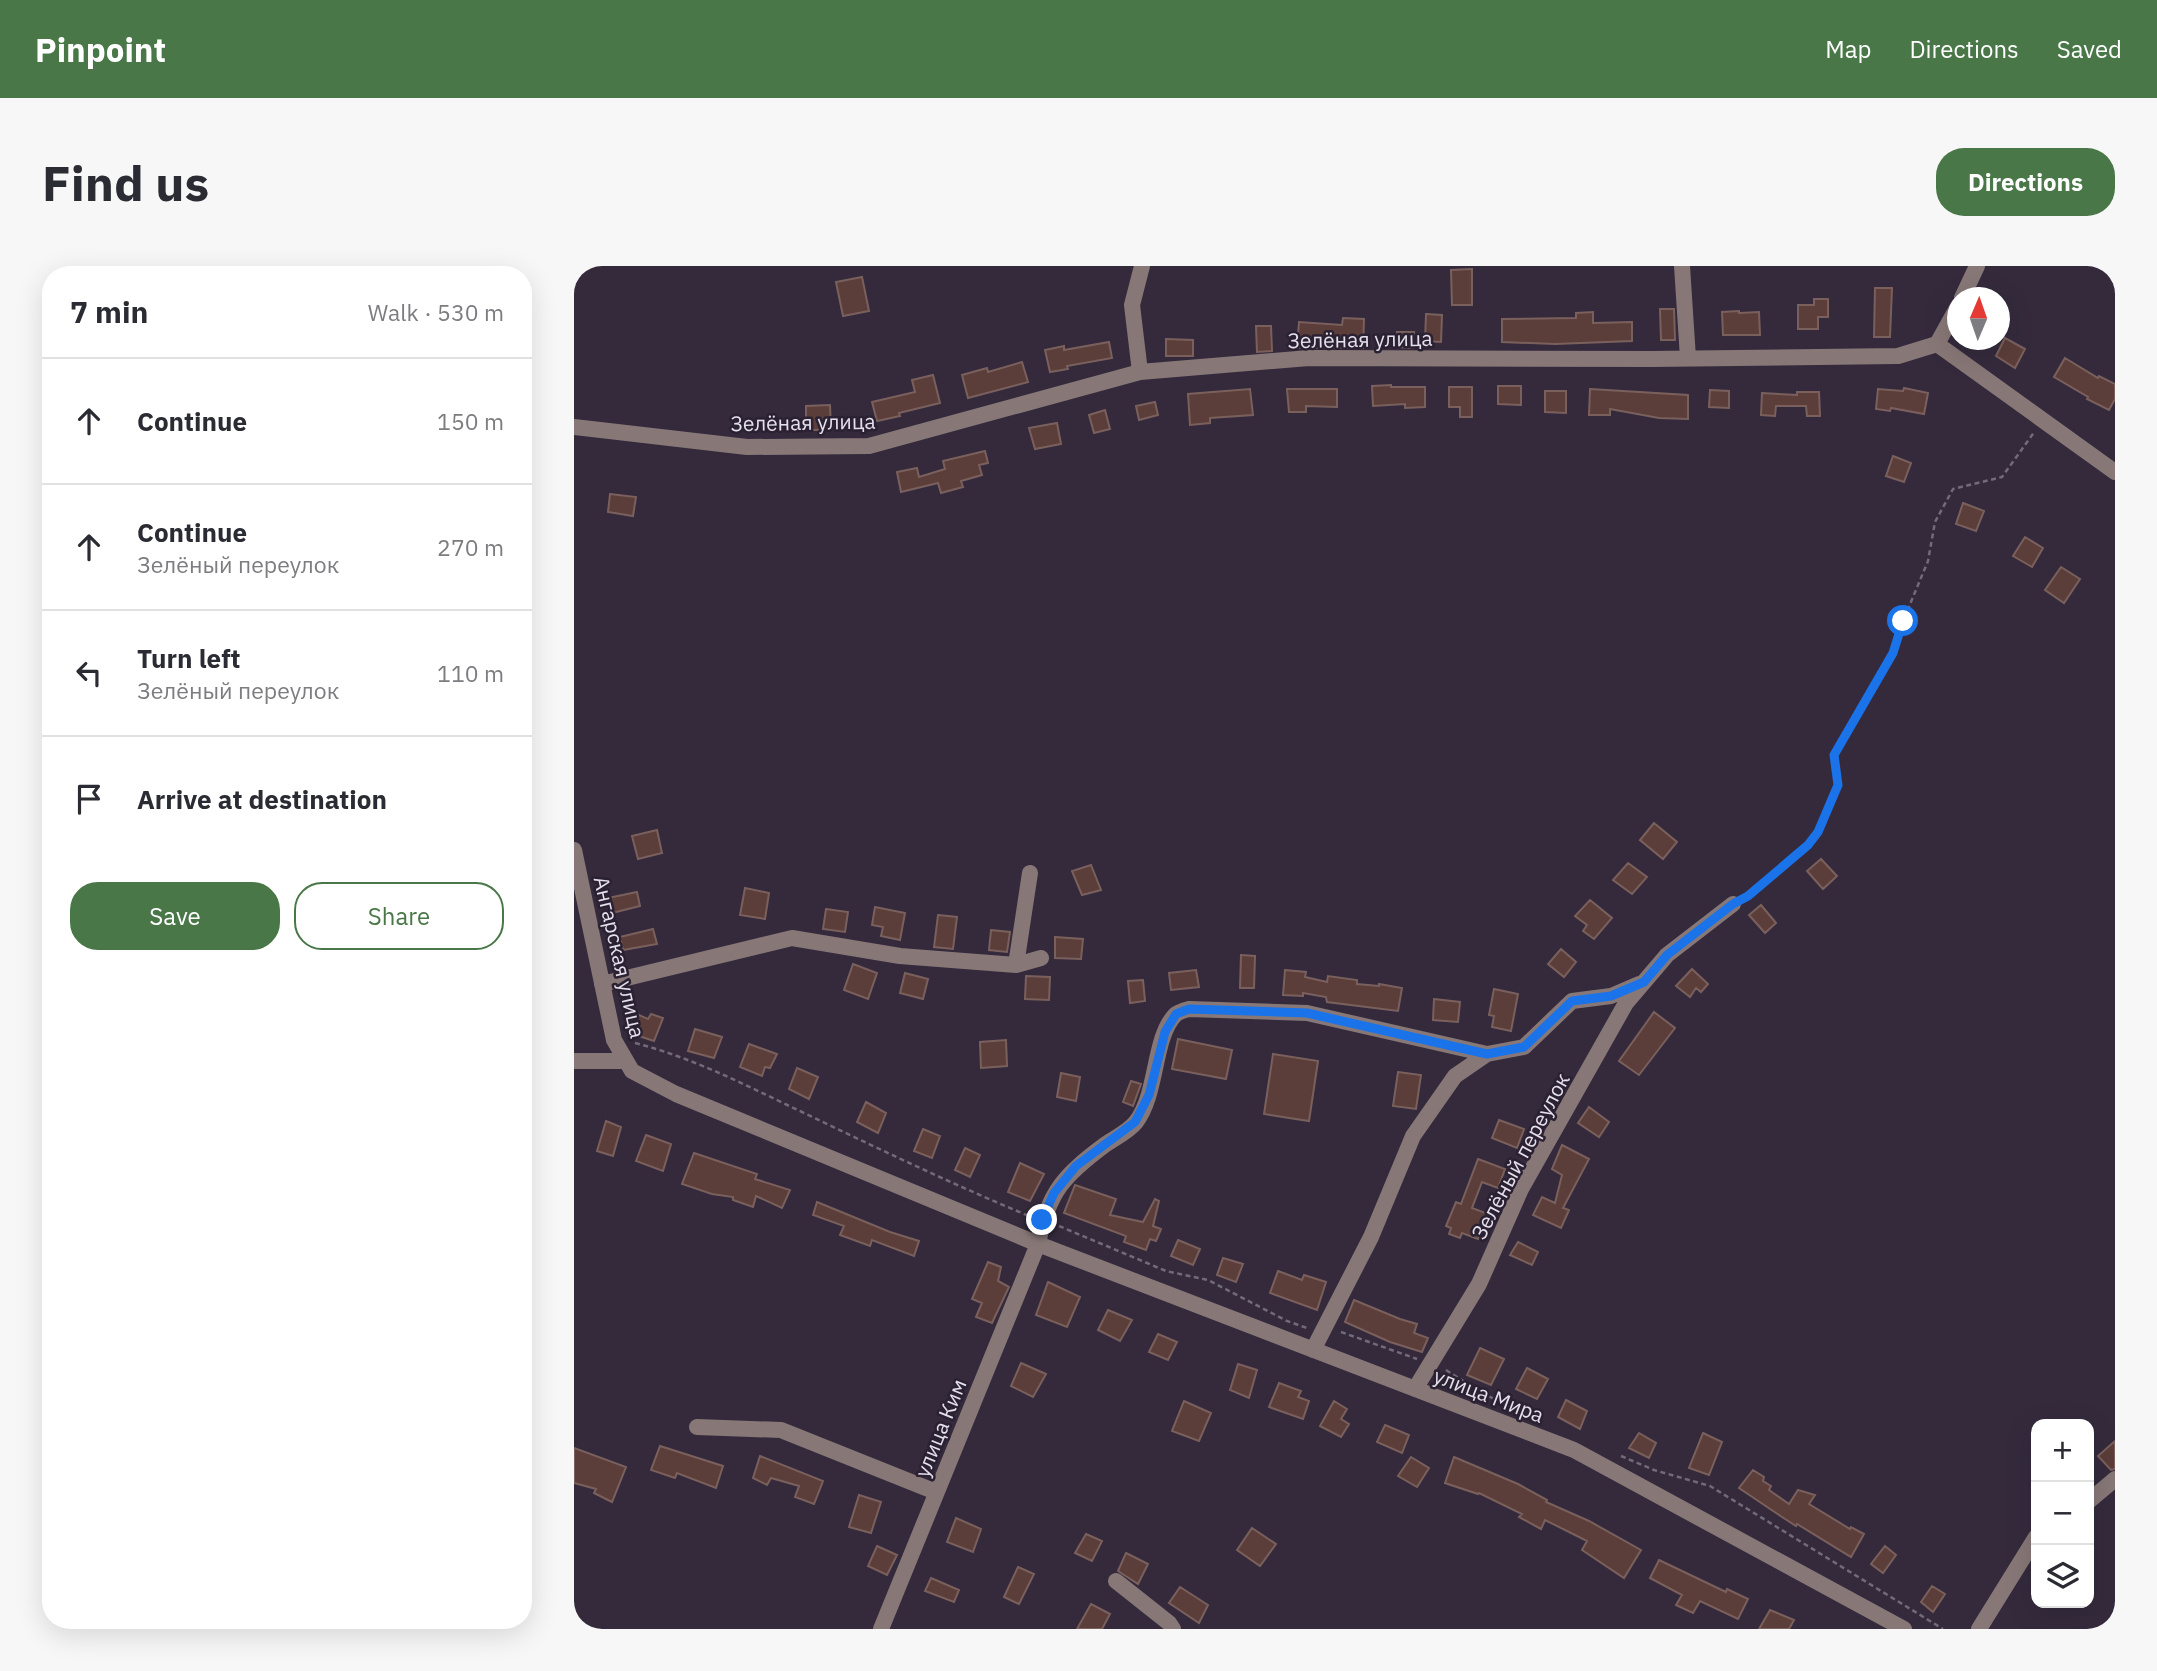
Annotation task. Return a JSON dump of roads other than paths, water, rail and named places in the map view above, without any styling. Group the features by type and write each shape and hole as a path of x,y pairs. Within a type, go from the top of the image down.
{"street":[{"path":"1140,372 1132,305 1142,266"},
{"path":"1682,266 1688,358"},
{"path":"1967,287 1977,266"},
{"path":"1947,326 1937,344 2115,472"},
{"name":"Зелёная улица","path":"574,427 747,447 870,446 1140,372 1309,358 1898,356 1937,344"},
{"name":"Ангарская улица","path":"574,850 614,1040 629,1066"},
{"path":"1016,965 1030,873"},
{"name":"Зелёный переулок","path":"1415,1389 1479,1284 1528,1178 1626,1003 1667,955 1733,904"},
{"path":"602,984 792,938 900,956 1016,965 1041,958"},
{"name":"Зелёный переулок","path":"1038,1244 1042,1220 1054,1193 1076,1166 1135,1122 1149,1095 1165,1032 1176,1014 1189,1009 1307,1013 1487,1054 1524,1047 1572,1001 1611,996 1644,982"},
{"name":"Зелёный переулок","path":"1313,1350 1371,1237 1413,1136 1455,1076 1487,1054"},
{"path":"574,1061 629,1066"},
{"name":"улица Мира","path":"629,1066 676,1094 1038,1244 1574,1450 1904,1629"},
{"name":"улица Ким","path":"881,1629 1038,1244"},
{"path":"697,1427 781,1430 936,1492"},
{"path":"2094,1497 2115,1479"},
{"path":"1979,1629 2031,1545"},
{"path":"1116,1581 1173,1629"}]}
